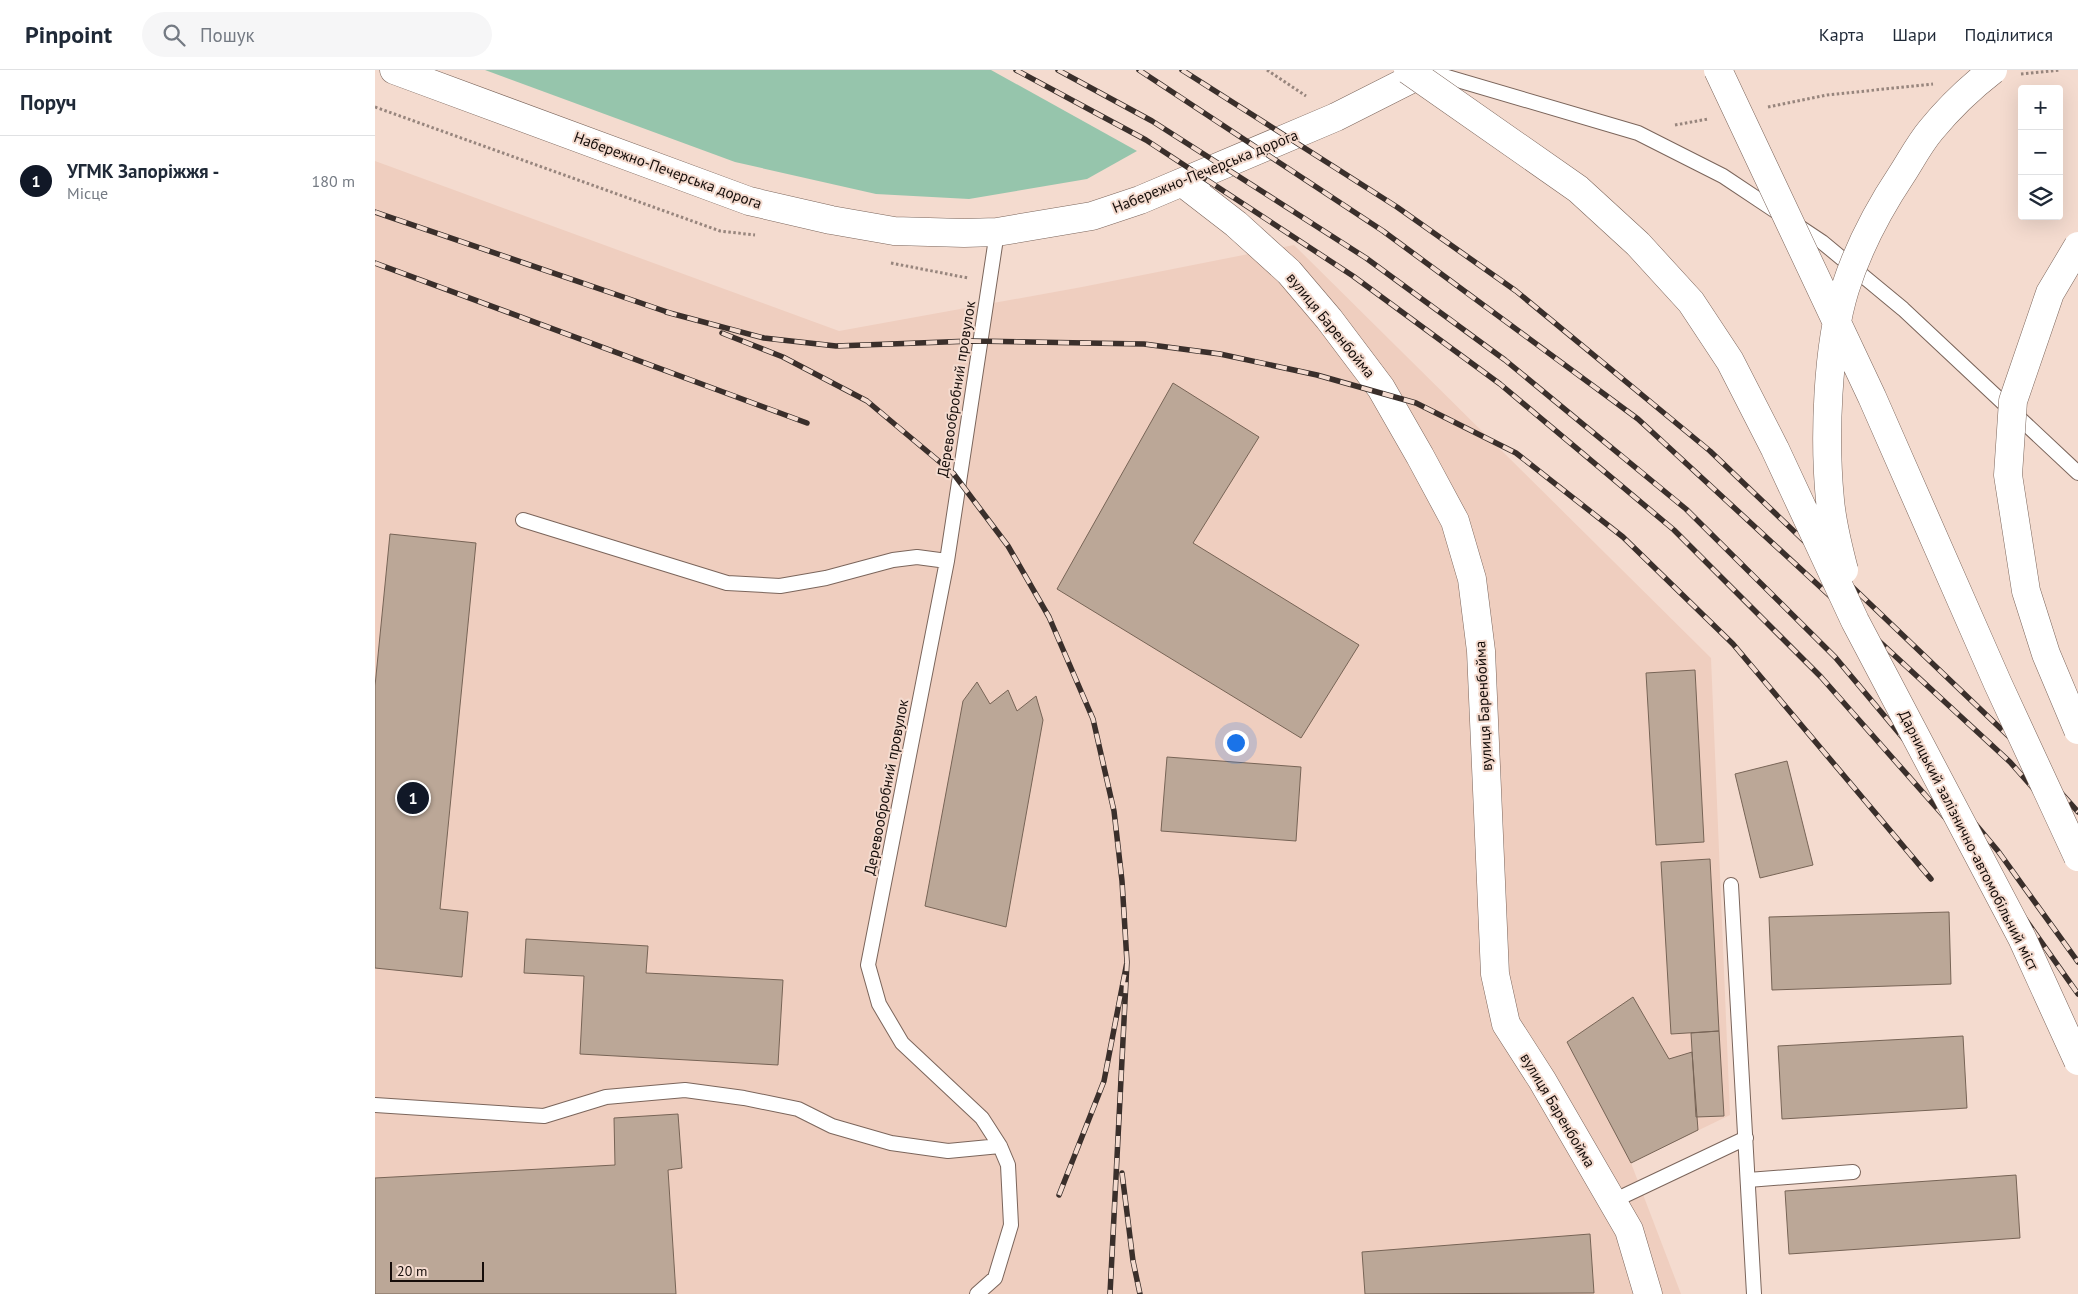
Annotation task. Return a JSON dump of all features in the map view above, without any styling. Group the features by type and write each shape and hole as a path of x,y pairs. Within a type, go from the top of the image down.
{"main road":[{"name":"Набережно-Печерська дорога","path":"394,70 749,201 831,220 894,231 964,233 997,232 1092,216 1140,200 1336,117 1421,70"},
{"path":"1421,70 1579,189 1639,244 1691,302 1730,361 1775,449 1855,620"},
{"path":"1718,70 1872,397 1998,684 2078,857"},
{"path":"1855,620 1837,544 1830,500 1828,451 1829,394 1835,338 1845,291 1865,238 1895,184 1930,130 1978,82 2003,73"},
{"name":"вулиця Баренбойма","path":"1183,183 1235,224 1289,272 1329,319 1381,388 1455,521 1472,579 1481,651 1495,974 1507,1024 1629,1230 1648,1294"},
{"path":"2078,246 2050,293 2013,401 2008,475 2026,591 2046,654 2078,730"},
{"name":"Дарницький залізнично-автомобільний міст","path":"1855,620 2022,938 2078,1061"}],"lane":[{"path":"1421,70 1638,133 1723,176 1822,242 1903,309 2078,473"},
{"name":"Деревообробний провулок","path":"990,1294 1011,1225 1008,1165 1000,1146 982,1118 902,1043 879,1004 868,965 947,561 997,232"},
{"path":"523,520 727,583 780,586 826,578 893,560 917,556 947,561"},
{"path":"1731,885 1754,1294"},
{"path":"375,1105 544,1116 606,1097 685,1090 744,1098 798,1109 831,1126 891,1143 948,1151 1000,1146"},
{"path":"1613,1201 1745,1138"},
{"path":"1748,1180 1853,1172"},
{"path":"977,1294 995,1278"}],"path":[{"path":"1267,70 1336,117"},
{"path":"2003,73 2060,70"},
{"path":"1761,108 1827,95 1934,83"},
{"path":"1638,133 1714,118"}],"shaded area":[{"path":"375,161 839,331 1082,287 1294,245 1711,658 1730,1115 1631,1163 1681,1294 375,1294"}],"green space":[{"path":"485,70 991,70 1137,151 1087,179 969,199 876,194 735,162"}],"building":[{"path":"1173,383 1259,437 1193,543 1359,645 1301,738 1057,589"},
{"path":"390,534 476,543 440,909 468,912 462,977 375,968 375,686"},
{"path":"1695,670 1704,842 1656,845 1646,673"},
{"path":"977,682 990,704 1008,690 1017,711 1036,696 1043,720 1006,927 925,906 963,701"},
{"path":"1167,757 1301,767 1296,841 1161,831"},
{"path":"1787,761 1813,865 1760,878 1735,774"},
{"path":"1710,859 1719,1031 1671,1034 1661,862"},
{"path":"1949,912 1951,984 1772,990 1769,917"},
{"path":"526,939 648,946 646,973 783,980 778,1065 580,1054 584,976 524,973"},
{"path":"1633,997 1669,1059 1692,1052 1698,1130 1631,1163 1567,1042"},
{"path":"1719,1031 1724,1116 1696,1117 1691,1033"},
{"path":"1963,1036 1967,1108 1782,1119 1778,1046"},
{"path":"678,1114 682,1168 668,1170 676,1294 375,1294 375,1178 615,1165 614,1118"},
{"path":"2016,1175 2020,1238 1789,1254 1785,1191"},
{"path":"1590,1234 1594,1293 1365,1294 1362,1252"}],"railway":[{"path":"1016,70 1146,140 1353,276 1500,384 1674,530 1821,677 1987,865 2078,994"},
{"path":"1058,70 1152,121 1366,258 1505,360 1686,509 1835,657 1998,851 2078,962"},
{"path":"1139,70 1383,231 1638,419 2010,762 2078,839"},
{"path":"1182,70 1397,207 1516,291 1710,451 2021,748 2078,812"},
{"path":"375,212 673,314"},
{"path":"375,263 807,423"},
{"path":"666,312 764,338 836,346 972,341 1144,344 1220,354 1317,375 1416,403 1516,453 1623,537 1733,644 1931,879"},
{"path":"722,333 783,357 867,401 953,473 1008,546 1049,617 1093,719 1114,811 1122,881 1127,962"},
{"path":"1059,1195 1104,1081 1127,962 1110,1294"},
{"path":"1122,1173 1133,1261 1140,1294"}],"place":[{"name":"УГМК Запоріжжя -","path":"413,798"}]}
